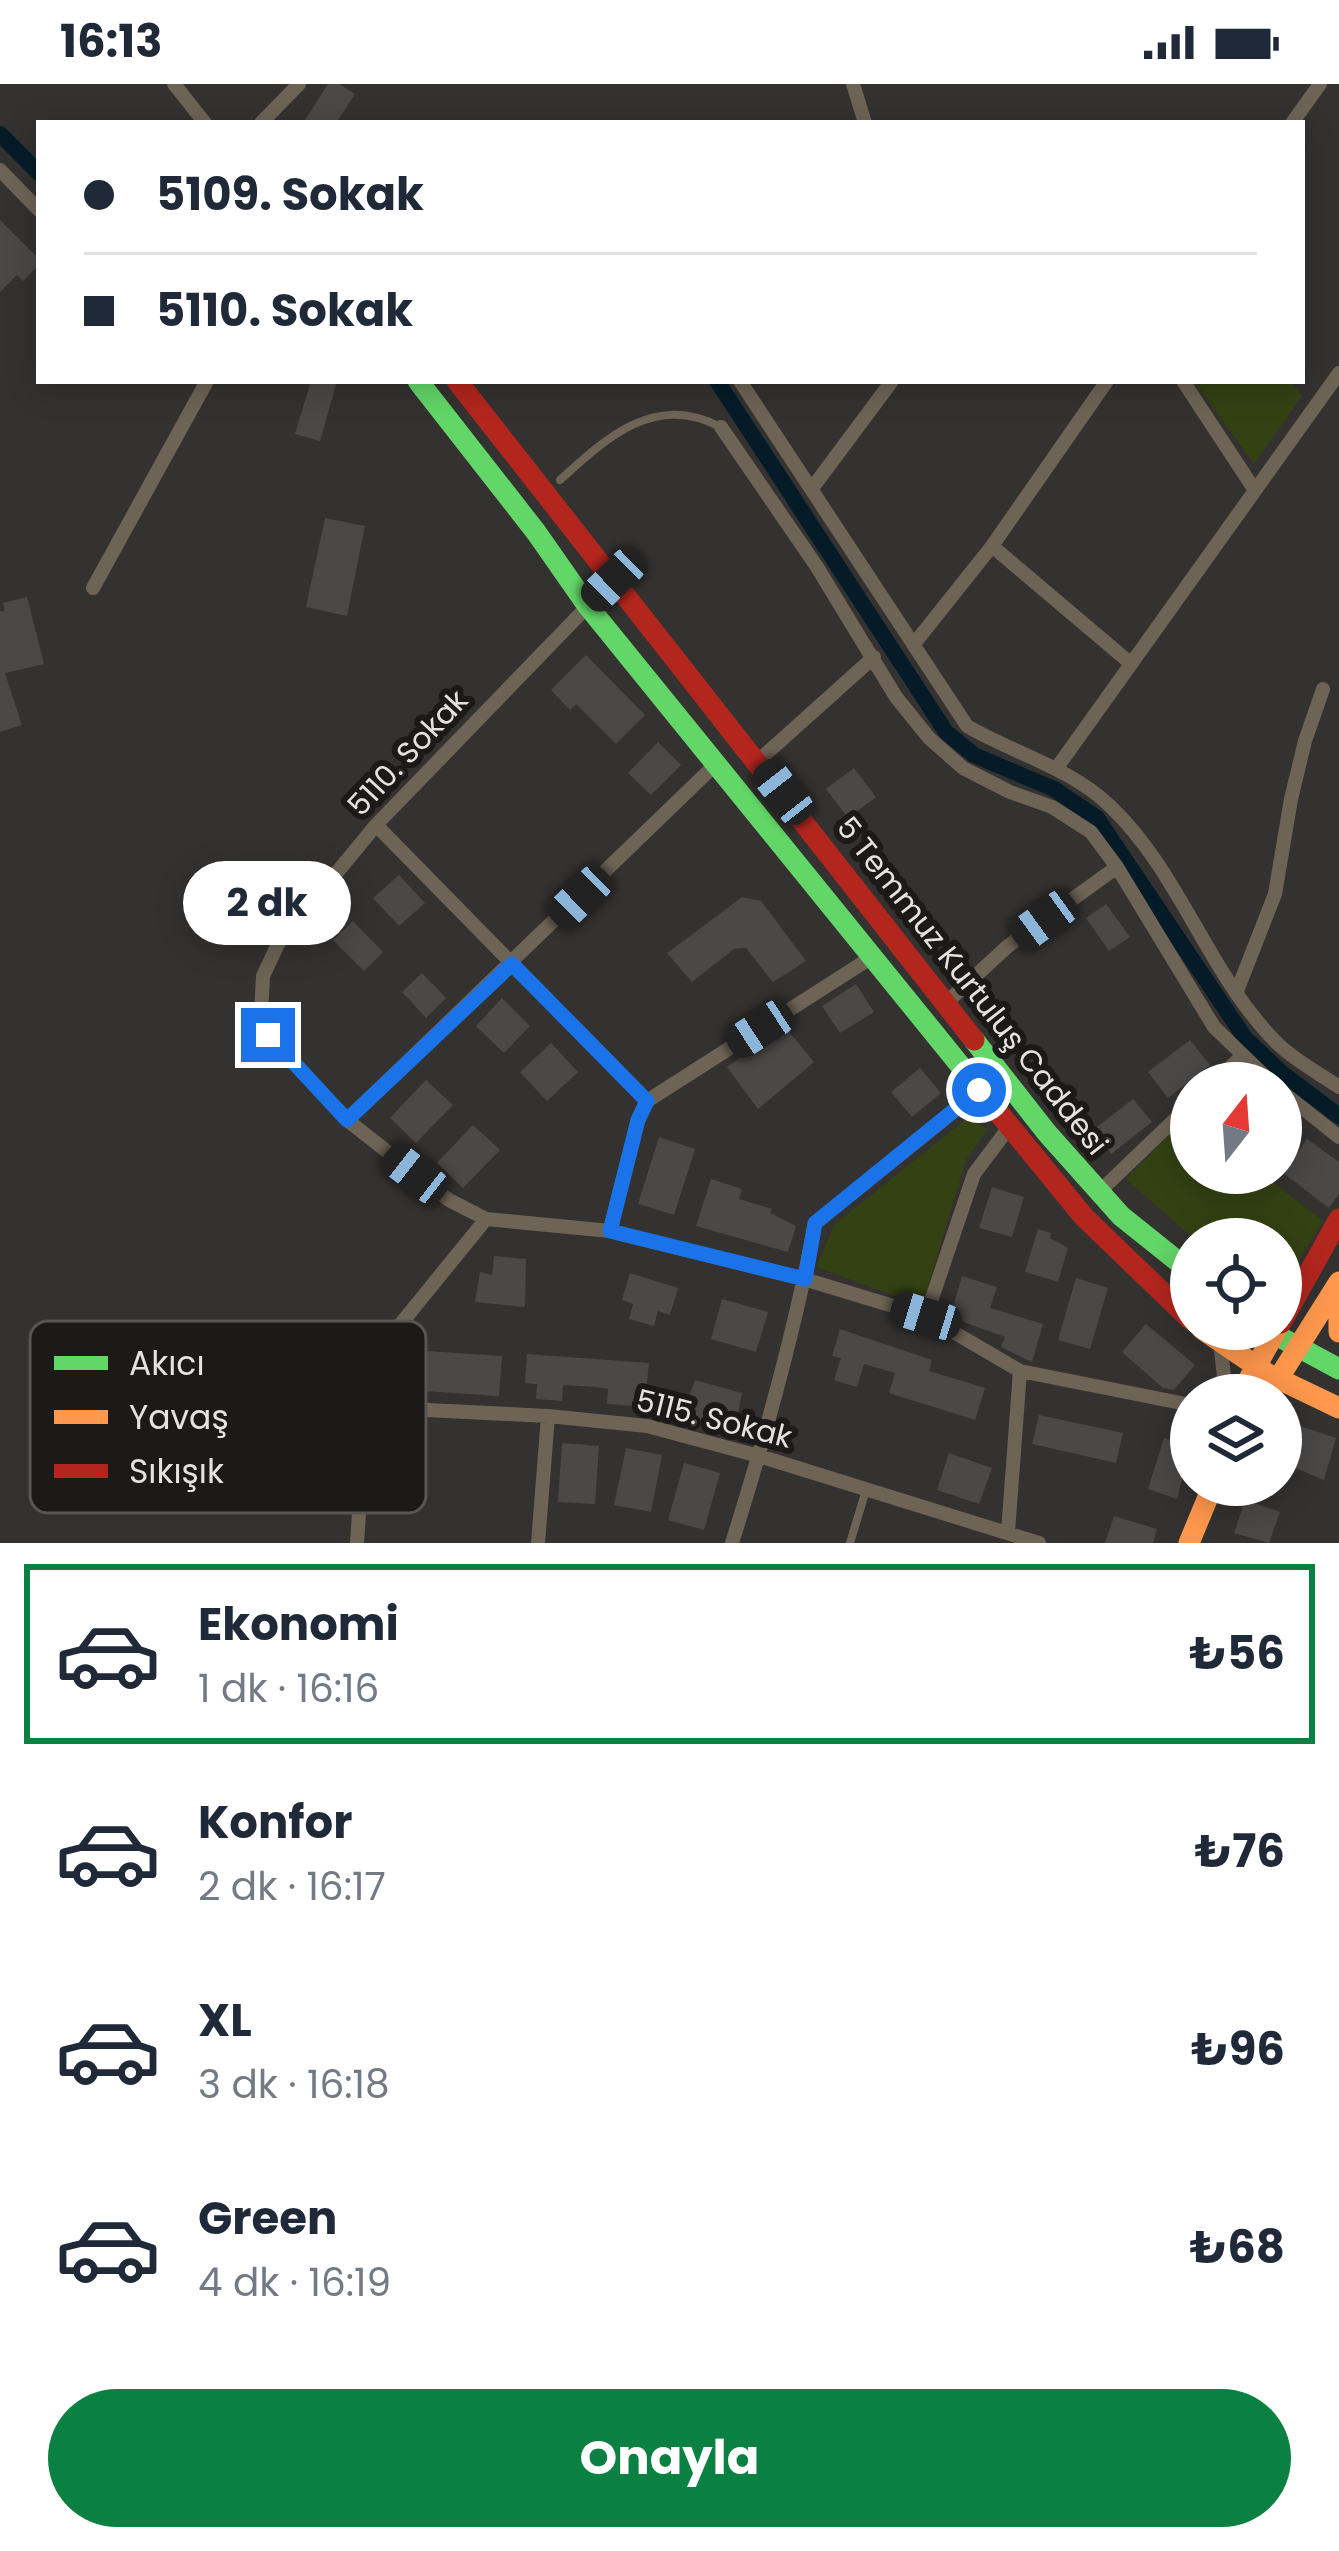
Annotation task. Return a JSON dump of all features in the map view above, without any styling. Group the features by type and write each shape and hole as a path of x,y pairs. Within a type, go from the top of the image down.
{"main road":[{"name":"5 Temmuz Kurtuluş Caddesi","path":"420,384 536,532 586,605 979,1090 1084,1217 1170,1299"},
{"name":"5 Temmuz Kurtuluş Caddesi","path":"459,384 1098,1193 1170,1255"},
{"path":"780,842 807,824"},
{"path":"1302,1284 1339,1219"},
{"path":"1302,1272 1314,1265"},
{"path":"1339,1283 1339,1331"},
{"path":"1302,1344 1339,1283"},
{"path":"1232,1350 1262,1374"},
{"path":"1251,1374 1263,1350"},
{"path":"1301,1350 1339,1369"},
{"path":"1302,1397 1339,1408"},
{"path":"1190,1543 1205,1506"}],"street":[{"path":"174,84 203,120"},
{"path":"264,120 299,84"},
{"path":"853,84 864,120"},
{"path":"1294,120 1320,84"},
{"path":"0,170 36,207"},
{"path":"1056,770 1339,373"},
{"path":"93,588 205,384"},
{"path":"742,384 967,726 1106,801 1135,831 1237,991 1280,1046 1339,1087"},
{"path":"813,487 890,384"},
{"path":"914,644 992,546 1105,384"},
{"path":"1185,384 1254,489"},
{"path":"721,428 896,697 929,738 963,768 1052,807 1090,832 1117,867 1214,1027 1249,1062"},
{"path":"992,546 1130,662"},
{"name":"5110. Sokak","path":"613,580 376,825 278,944 263,976 261,1012 268,1035 347,1120 449,1201 486,1219 610,1231 805,1279 926,1316 1020,1371 1170,1401"},
{"path":"758,761 874,657"},
{"path":"1237,991 1275,894 1291,799 1323,689"},
{"path":"347,1120 718,763"},
{"path":"376,825 647,1101"},
{"path":"947,1002 1008,946 1117,867"},
{"path":"610,1231 647,1101 872,957"},
{"path":"1236,1062 1242,1056"},
{"path":"732,1543 805,1279 815,1223 979,1090"},
{"path":"1302,1108 1339,1137"},
{"path":"1098,1193 1170,1124"},
{"path":"926,1316 974,1174 1010,1126"},
{"path":"403,1321 486,1219"},
{"path":"1008,1532 1020,1371"},
{"name":"5115. Sokak","path":"426,1410 647,1426 1039,1543"},
{"path":"538,1543 548,1416"},
{"path":"358,1543 360,1513"}],"lane":[{"path":"560,480 609,436 655,415 692,415 721,428"},
{"path":"850,1543 866,1488"}],"green space":[{"path":"1196,384 1293,384 1302,396 1254,464"},
{"path":"970,1116 987,1130 966,1160 922,1306 817,1267 834,1225"},
{"path":"1170,1134 1170,1194 1288,1194 1323,1221 1302,1255 1302,1218 1170,1218 1126,1179"}],"building":[{"path":"328,84 339,84 355,94 338,120 305,120"},
{"path":"0,220 36,256 36,268 23,281 17,275 0,292"},
{"path":"310,384 336,384 320,441 295,434"},
{"path":"325,518 365,526 347,616 306,607"},
{"path":"27,597 44,664 5,673 22,725 0,732 0,611 5,611 3,603"},
{"path":"586,655 645,715 616,744 576,704 570,710 551,690"},
{"path":"658,742 681,765 651,795 628,773"},
{"path":"854,768 876,797 848,818 826,789"},
{"path":"399,875 425,903 399,926 373,898"},
{"path":"742,897 761,901 806,961 773,982 746,948 734,949 692,982 667,953"},
{"path":"1106,904 1130,937 1109,951 1086,918"},
{"path":"353,921 383,952 364,971 333,940"},
{"path":"422,973 446,998 426,1018 402,992"},
{"path":"856,984 874,1012 840,1033 822,1006"},
{"path":"502,998 530,1026 504,1053 476,1026"},
{"path":"786,1028 814,1062 758,1109 727,1067 749,1051 752,1056"},
{"path":"1190,1040 1208,1062 1170,1062 1168,1098 1148,1072"},
{"path":"551,1043 578,1072 547,1101 520,1072"},
{"path":"920,1068 941,1093 912,1117 891,1092"},
{"path":"426,1080 453,1105 416,1143 390,1118"},
{"path":"1133,1099 1152,1122 1111,1154 1093,1130"},
{"path":"473,1125 500,1150 463,1188 437,1163"},
{"path":"659,1137 695,1149 674,1215 638,1204"},
{"path":"1307,1139 1339,1162 1339,1194 1329,1208 1302,1187 1302,1146"},
{"path":"711,1179 742,1189 739,1199 772,1209 770,1213 796,1226 788,1252 696,1226"},
{"path":"992,1187 1024,1197 1012,1237 979,1228"},
{"path":"1038,1229 1068,1248 1058,1282 1025,1272"},
{"path":"494,1256 526,1259 525,1307 475,1302 480,1272 492,1275"},
{"path":"630,1273 678,1288 670,1315 658,1311 654,1326 629,1319 633,1304 622,1300"},
{"path":"962,1276 997,1287 990,1308 1043,1324 1032,1362 1001,1347 1005,1337 950,1317"},
{"path":"1076,1278 1108,1288 1090,1349 1058,1340"},
{"path":"722,1299 768,1312 756,1352 711,1339"},
{"path":"1146,1324 1170,1344 1170,1350 1177,1350 1195,1365 1187,1374 1170,1374 1170,1389 1122,1352"},
{"path":"840,1329 932,1360 929,1371 985,1388 975,1420 889,1393 895,1373 864,1364 857,1387 834,1380 841,1358 832,1356"},
{"path":"426,1351 502,1356 499,1396 426,1391"},
{"path":"527,1354 649,1363 646,1391 635,1390 634,1406 607,1404 608,1389 597,1387 563,1385 562,1401 536,1399 537,1384 525,1383"},
{"path":"695,1380 742,1393 734,1434 681,1419"},
{"path":"1039,1415 1123,1433 1116,1463 1032,1444"},
{"path":"1302,1427 1336,1438 1324,1480 1302,1471"},
{"path":"1164,1438 1170,1440 1170,1497 1148,1489"},
{"path":"562,1443 599,1446 595,1504 558,1502"},
{"path":"626,1448 662,1455 651,1512 614,1505"},
{"path":"949,1453 992,1468 979,1504 937,1490"},
{"path":"684,1463 720,1473 704,1530 668,1520"},
{"path":"1243,1506 1280,1512 1269,1543 1234,1533"},
{"path":"1114,1516 1157,1529 1153,1543 1105,1543"}],"waterway":[{"path":"0,134 36,170"},
{"path":"719,384 946,732 974,755 1054,789 1097,818 1245,1038 1339,1116"}],"traffic: fast":[{"path":"420,384 587,605 985,1096"},
{"path":"974,1040 1121,1216 1170,1255"},
{"path":"1302,1349 1339,1369"}],"traffic: slow":[{"path":"1281,1374 1339,1282"},
{"path":"1339,1284 1339,1332"},
{"path":"1233,1350 1268,1374 1339,1408"},
{"path":"1252,1374 1265,1350"},
{"path":"1189,1543 1204,1506"}],"traffic: jam":[{"path":"459,384 974,1040"},
{"path":"985,1096 1084,1217 1170,1300"},
{"path":"1302,1285 1339,1219"}],"route":[{"path":"268,1035 347,1120 512,964 647,1101 610,1231 805,1279 815,1223 979,1090"}]}
